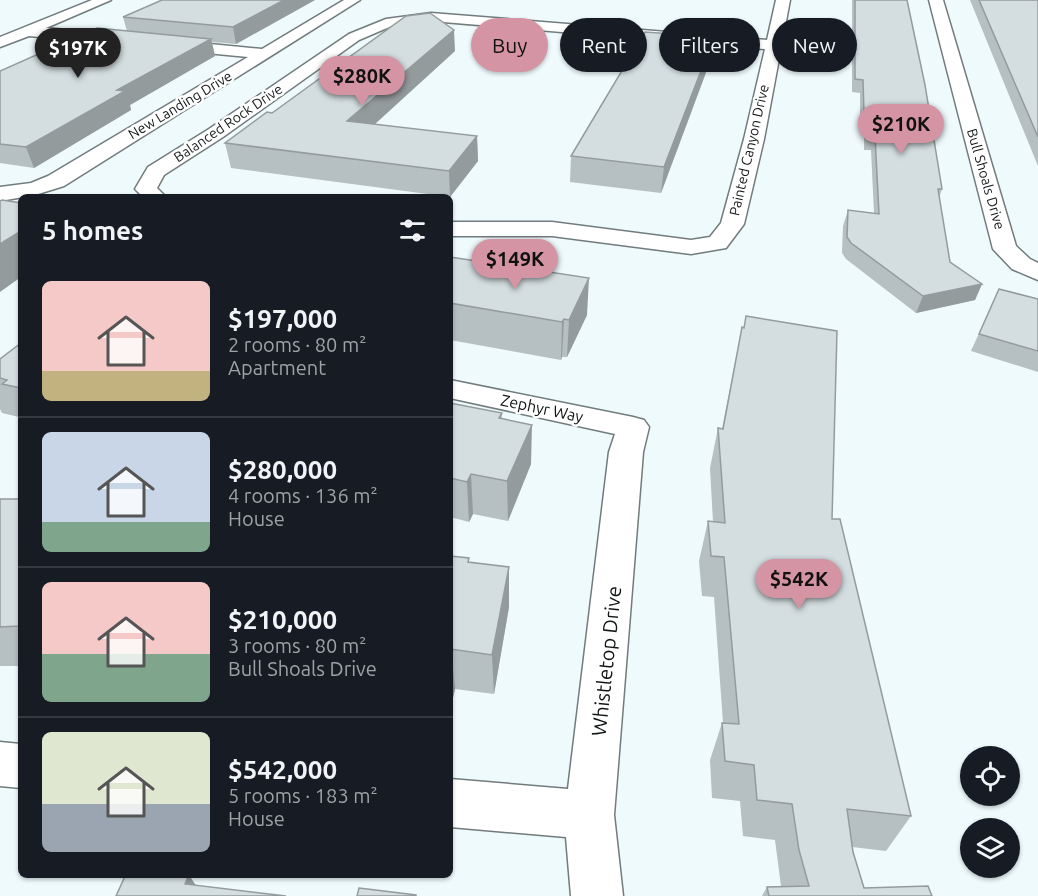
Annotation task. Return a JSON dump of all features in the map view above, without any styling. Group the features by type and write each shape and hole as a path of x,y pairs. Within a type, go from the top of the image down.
{"street":[{"path":"0,42 104,0"},
{"name":"New Landing Drive","path":"0,194 35,189 56,181 353,0"},
{"name":"Painted Canyon Drive","path":"779,18 783,0"},
{"name":"Bull Shoals Drive","path":"936,0 1005,249 1021,264 1038,273"},
{"path":"398,5 396,8 399,14 407,18"},
{"path":"375,13 390,22"},
{"name":"Balanced Rock Drive","path":"150,193 155,171 216,133 354,37 390,22 407,18 461,20 772,45"},
{"path":"444,35 461,20"},
{"path":"28,31 264,54"},
{"path":"354,37 384,40"},
{"name":"Painted Canyon Drive","path":"453,229 552,229 691,247 718,243 732,224 754,139 772,45"},
{"name":"Zephyr Way","path":"453,390 633,427"},
{"name":"Whistletop Drive","path":"597,896 589,815 626,452 633,427"},
{"path":"0,764 18,766"},
{"path":"453,803 589,815"}],"building":[{"path":"162,0 284,0 233,27 123,17"},
{"path":"855,0 907,0 925,85 942,189 938,189 950,262 982,284 923,296 851,243 847,237 848,210 879,214 875,136 868,135 867,115 864,114 863,80 855,79 857,18 855,18"},
{"path":"979,0 1038,0 1038,137"},
{"path":"430,13 454,30 347,121 477,136 449,171 225,143 267,112 272,113 406,16"},
{"path":"97,28 211,39 117,90 125,91 26,147 0,144 0,71"},
{"path":"647,32 659,33 659,72 701,72 664,167 571,156 621,72 647,72"},
{"path":"0,201 18,203 18,233 0,244"},
{"path":"453,257 589,278 569,320 564,319 562,322 453,304"},
{"path":"999,289 1038,299 1038,351 979,334"},
{"path":"746,316 837,331 832,519 840,519 911,816 847,809 853,852 864,888 928,886 932,896 769,896 767,887 809,886 799,850 792,804 757,800 754,765 725,761 722,723 739,724 724,557 711,556 708,521 725,523 718,428 723,429"},
{"path":"18,345 18,387 2,384 7,380 0,378 0,359"},
{"path":"453,404 502,413 499,418 532,425 507,481 471,474 467,482 453,479"},
{"path":"0,499 18,499 18,626 0,627"},
{"path":"453,556 469,558 468,562 509,567 492,655 453,649"},
{"path":"124,878 188,878 185,884 286,896 116,896"},
{"path":"359,888 416,895 416,896 357,896"}]}
